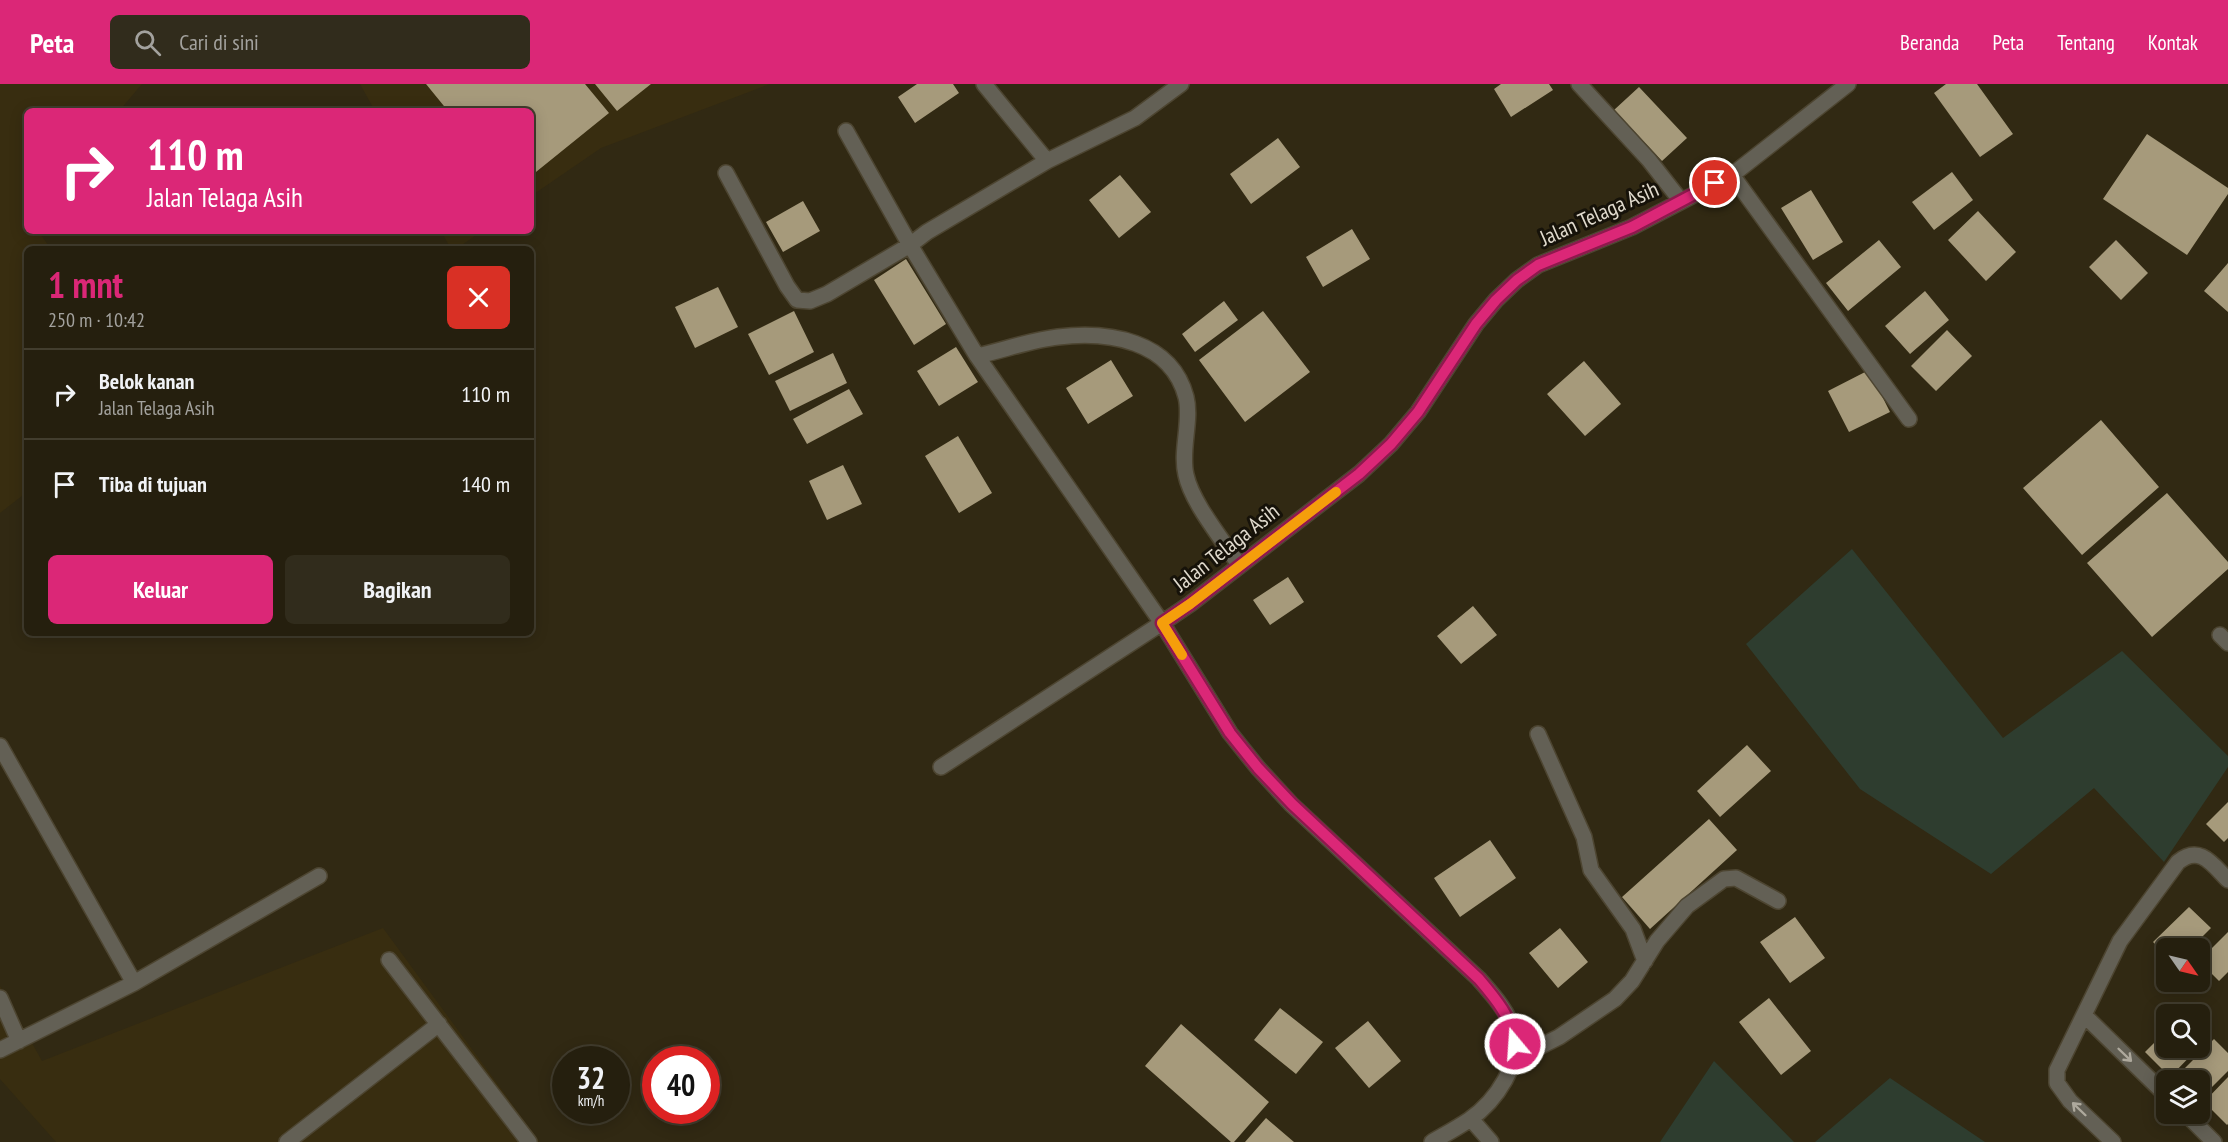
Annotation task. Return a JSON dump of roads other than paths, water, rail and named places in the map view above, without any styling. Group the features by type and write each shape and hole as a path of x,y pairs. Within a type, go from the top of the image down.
{"street":[{"path":"984,84 1047,161"},
{"path":"726,173 787,286 797,300 810,301 827,294 910,245 927,232 1047,161 1135,118 1181,84"},
{"path":"1579,84 1649,160 1681,201"},
{"name":"Jalan Telaga Asih","path":"1515,1059 1513,1029 1500,1005 1479,979 1292,804 1258,768 1230,733 1162,623 1359,474 1391,444 1418,412 1476,324 1517,280 1538,265 1632,227 1732,175 1848,84"},
{"path":"846,131 910,245 977,356 1162,623 941,767"},
{"path":"1732,175 1909,419"},
{"path":"977,356 1055,337 1080,335 1106,336 1134,342 1158,353 1178,375 1187,399 1185,472 1191,490 1239,566"},
{"path":"1538,734 1584,837 1592,870 1633,929 1645,962"},
{"path":"0,746 134,983"},
{"path":"2113,1142 2070,1101 2057,1083 2057,1070 2120,942 2178,862 2186,856 2195,855 2207,859 2228,880"},
{"path":"0,1050 134,983 319,876"},
{"path":"1432,1142 1471,1119 1497,1092 1515,1059 1559,1037 1597,1013 1626,987 1657,941 1687,906 1724,879 1736,878 1778,901"},
{"path":"389,960 529,1142"},
{"path":"0,998 20,1041"},
{"path":"2084,1015 2156,1085"},
{"path":"287,1142 439,1024"},
{"path":"1471,1119 1491,1142"},
{"path":"2196,1124 2214,1142"}]}
